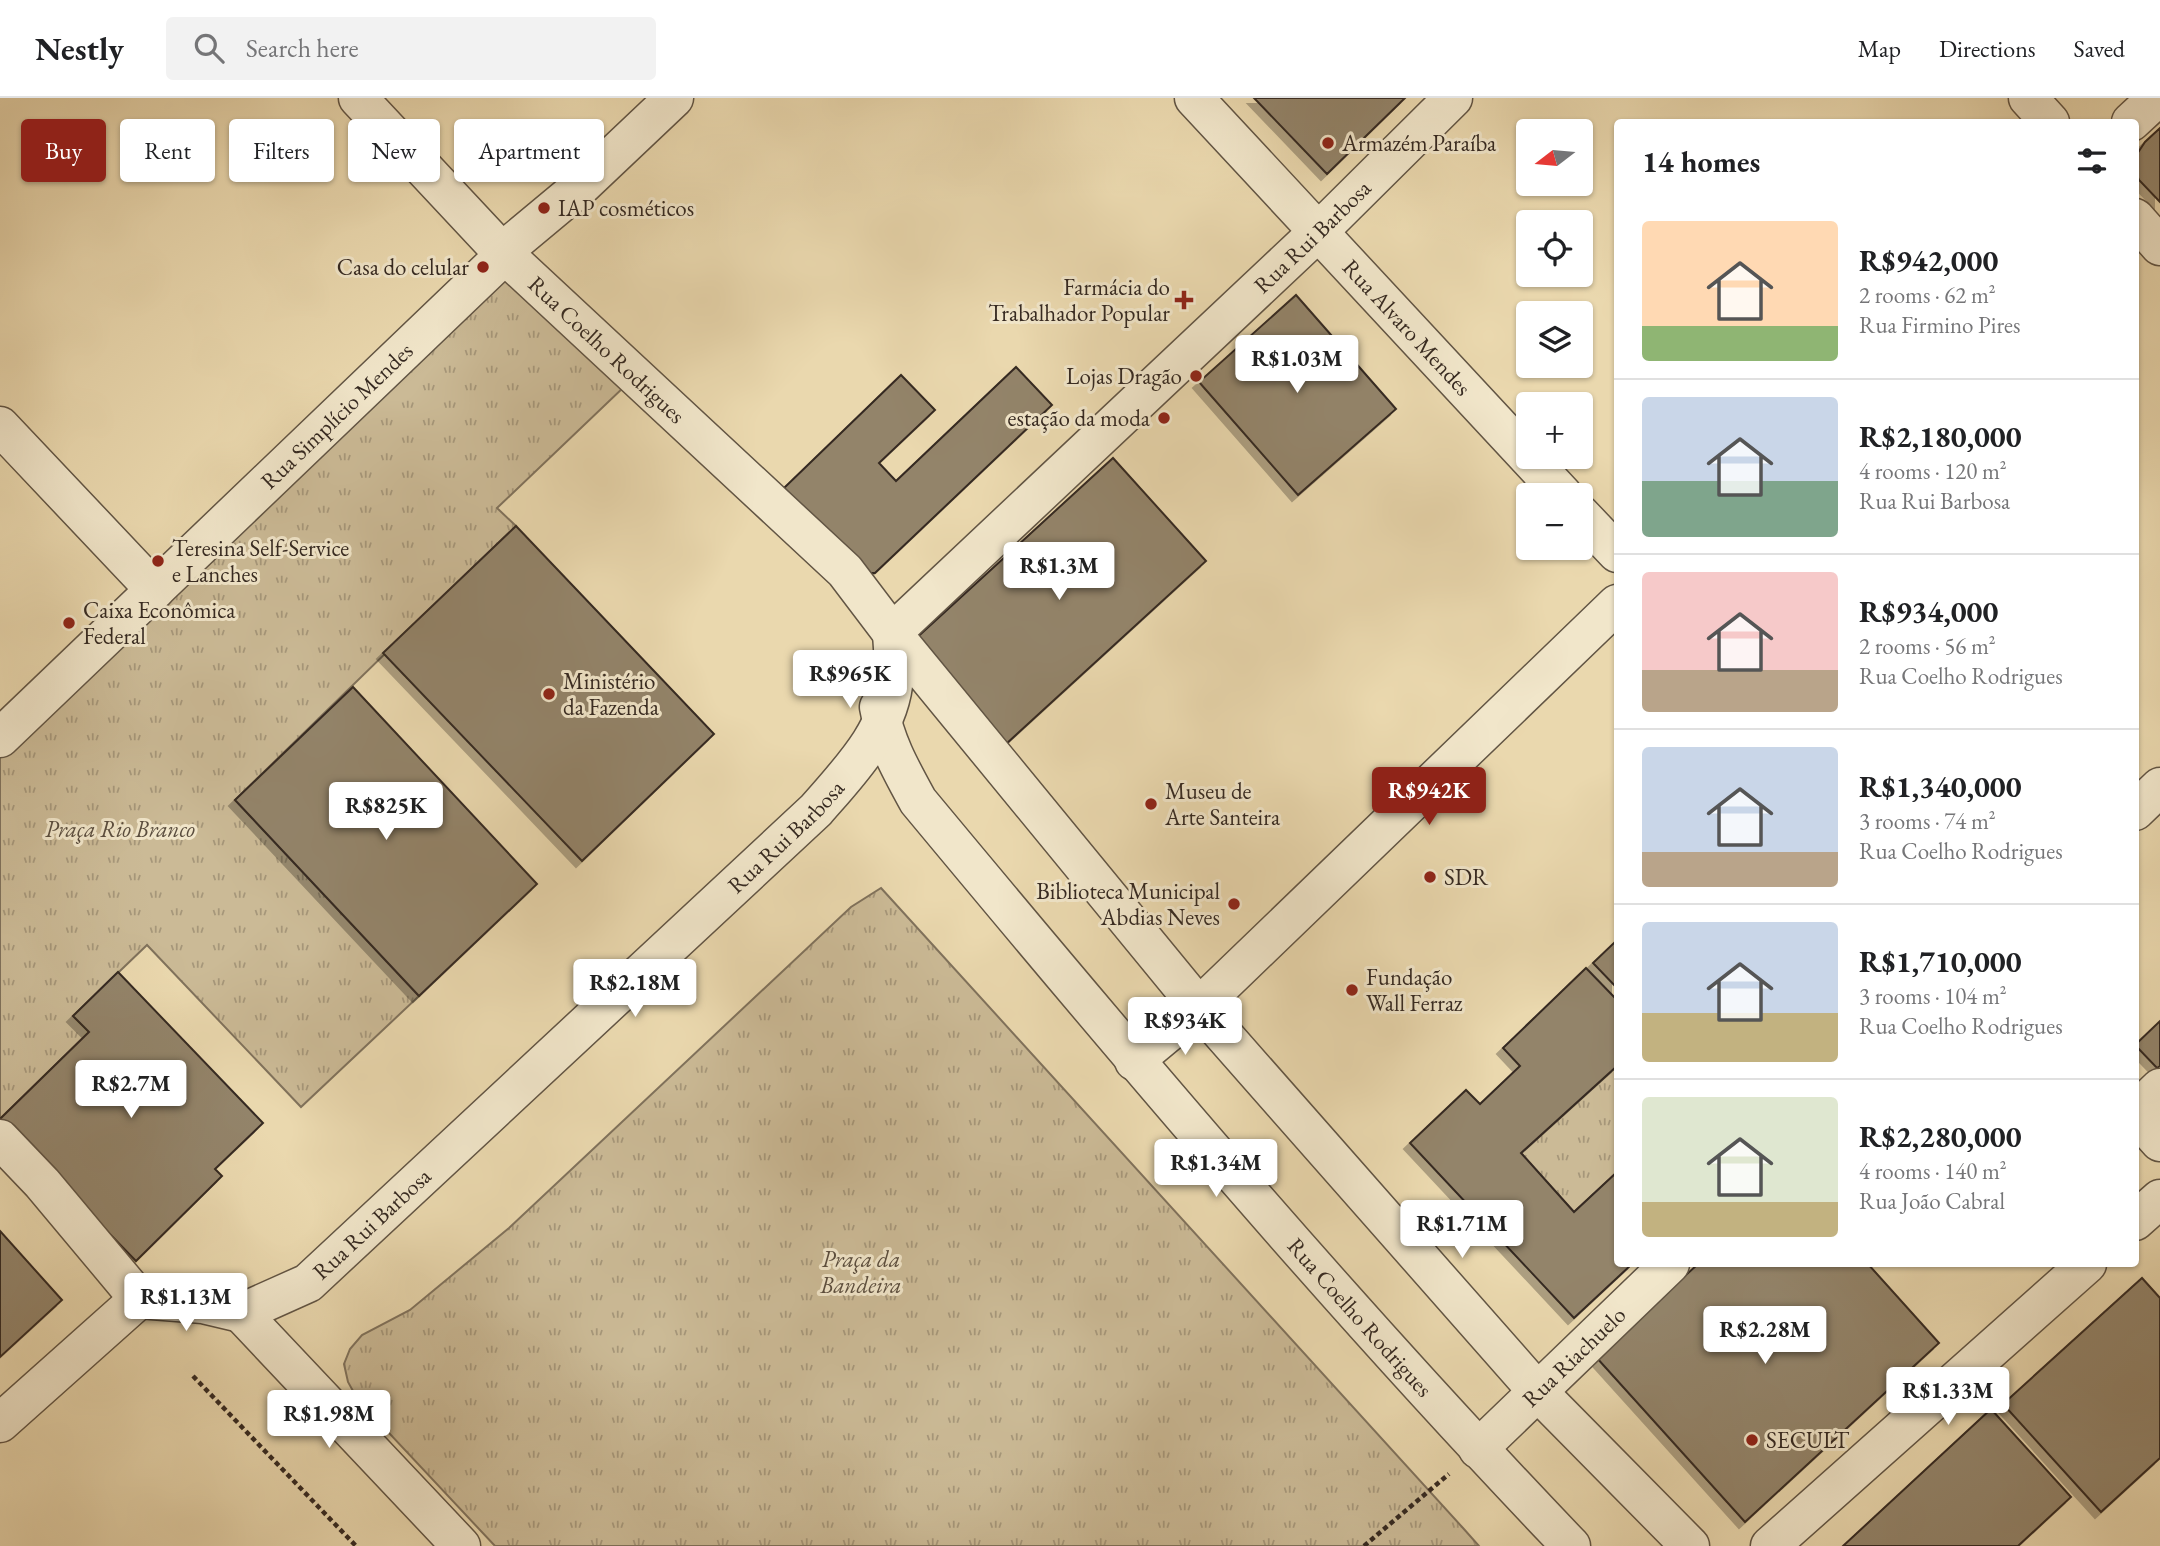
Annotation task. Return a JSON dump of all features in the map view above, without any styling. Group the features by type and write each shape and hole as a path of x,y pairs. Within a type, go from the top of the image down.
{"street":[{"name":"Rua Coelho Rodrigues","path":"358,98 502,252 845,571 892,633 1199,1007"},
{"name":"Rua Simplício Mendes","path":"0,738 494,265 502,252 580,187 674,98"},
{"name":"Rua Alvaro Mendes","path":"1194,98 1552,483"},
{"name":"Rua Rui Barbosa","path":"241,1313 308,1283 816,810 848,774 882,724 894,678 892,633 1319,231 1453,98"},
{"path":"2028,98 2047,119"},
{"path":"2134,119 2157,98"},
{"path":"2139,222 2160,246"},
{"path":"0,426 155,590"},
{"path":"1593,528 1614,550"},
{"name":"Rua Coelho Rodrigues","path":"861,593 882,724 892,755 918,801 1134,1061 1478,1449 1571,1546"},
{"path":"1134,1061 1199,1007 1614,607"},
{"path":"2139,807 2160,787"},
{"path":"1199,1007 1538,1392 1690,1546"},
{"path":"2139,1109 2160,1088"},
{"path":"2139,1118 2160,1142"},
{"path":"0,1139 42,1183 139,1299 203,1304 241,1313 461,1546"},
{"path":"2139,1217 2160,1199"},
{"name":"Rua Riachuelo","path":"1478,1449 1667,1267"},
{"path":"1770,1546 2084,1267"},
{"path":"0,1423 139,1299"}],"path":[{"path":"193,1376 356,1546"},
{"path":"1364,1546 1478,1449"}],"green space":[{"name":"Praça Rio Branco","path":"498,267 626,385 497,508 516,526 235,800 419,996 301,1107 147,945 73,1016 89,1032 0,1119 0,745"},
{"name":"Praça da Bandeira","path":"881,888 1479,1546 495,1546 358,1400 348,1382 344,1364 350,1349 362,1335 410,1310 509,1228 851,907"},
{"path":"1614,1069 1614,1175 1574,1212 1521,1153"}],"building":[{"name":"Armazém Paraíba","path":"1254,98 1405,98 1327,174"},
{"path":"2160,128 2160,202 2139,180 2139,151"},
{"path":"1296,295 1396,409 1298,495 1199,382"},
{"path":"1016,367 1052,405 875,573 865,573 784,488 901,375 935,410 879,463 896,481"},
{"path":"1113,458 1206,561 1005,745 912,642"},
{"name":"Ministério da Fazenda","path":"516,526 714,734 582,861 383,653"},
{"path":"353,687 537,884 419,996 235,800"},
{"path":"1614,943 1614,985 1593,963"},
{"path":"1586,968 1614,997 1614,1069 1521,1153 1574,1212 1614,1175 1614,1267 1629,1267 1574,1318 1410,1143 1466,1090 1480,1104 1520,1066 1503,1048"},
{"path":"118,972 263,1123 215,1169 222,1176 136,1261 0,1121 89,1032 73,1016"},
{"path":"2160,1021 2160,1066 2157,1068 2139,1049 2139,1041"},
{"path":"0,1231 62,1300 0,1357"},
{"name":"SECULT","path":"1695,1267 1871,1267 1939,1343 1745,1522 1596,1357"},
{"path":"2142,1278 2160,1298 2160,1458 2101,1512 2003,1404"},
{"path":"1991,1409 2071,1497 2018,1546 1843,1546"}],"place":[{"name":"Armazém Paraíba","path":"1328,143"},
{"name":"IAP cosméticos","path":"544,208"},
{"name":"Casa do celular","path":"483,267"},
{"name":"Farmácia do Trabalhador Popular","path":"1184,300"},
{"name":"Lojas Dragão","path":"1196,376"},
{"name":"estação da moda","path":"1164,418"},
{"name":"Teresina Self-Service e Lanches","path":"158,561"},
{"name":"Caixa Econômica Federal","path":"69,623"},
{"name":"Ministério da Fazenda","path":"549,694"},
{"name":"Museu de Arte Santeira","path":"1151,804"},
{"name":"SDR","path":"1430,877"},
{"name":"Biblioteca Municipal Abdias Neves","path":"1234,904"},
{"name":"Fundação Wall Ferraz","path":"1352,990"},
{"name":"SECULT","path":"1752,1440"}]}
